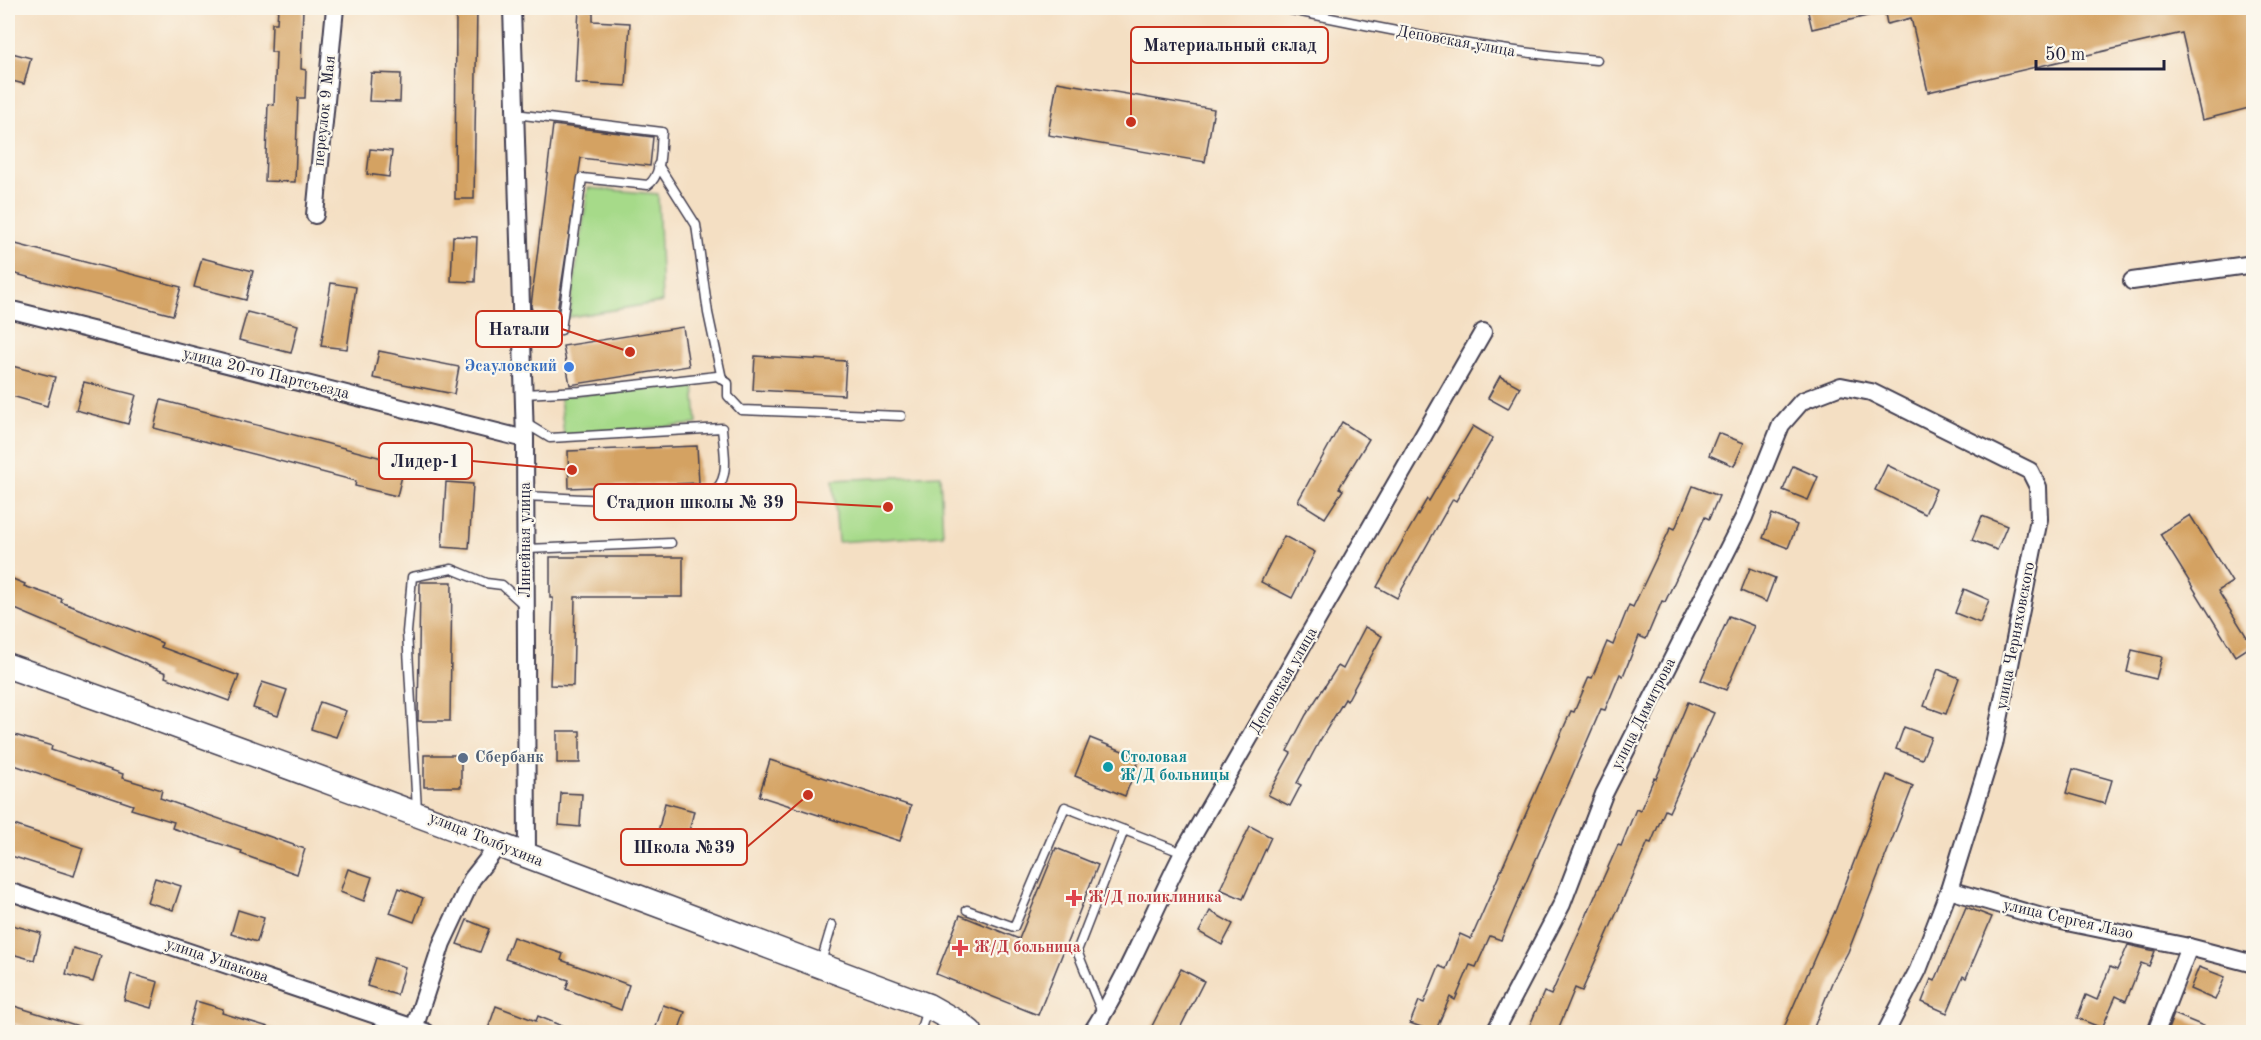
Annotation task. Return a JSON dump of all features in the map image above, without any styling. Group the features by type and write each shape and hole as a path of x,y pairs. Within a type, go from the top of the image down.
{"street":[{"name":"переулок 9 Мая","path":"315,215 335,8"},
{"name":"Линейная улица","path":"512,8 527,549 526,857"},
{"path":"2132,281 2253,264"},
{"name":"улица 20-го Партсъезда","path":"8,309 525,431"},
{"name":"Деповская улица","path":"1092,1032 1138,949 1155,907 1183,853 1483,332"},
{"name":"улица Черняховского","path":"1802,401 1841,386 1871,392 2030,471 2038,488 2039,519 1994,745 1949,890 1918,970 1886,1032"},
{"name":"улица Димитрова","path":"1495,1032 1562,904 1604,794 1744,517 1781,425 1802,401"},
{"name":"улица Толбухина","path":"8,666 417,813 526,857 928,1006 970,1030"},
{"path":"418,1031 442,943 472,879 498,846"},
{"name":"улица Сергея Лазо","path":"1949,890 2042,916 2189,947 2253,964"},
{"name":"улица Ушакова","path":"8,891 418,1031"},
{"path":"2156,1032 2189,947"}],"lane":[{"name":"Деповская улица","path":"1282,8 1449,42 1522,54 1597,60"},
{"path":"515,114 662,132 655,177 648,184 582,178 561,330 521,333"},
{"path":"658,165 696,225 708,313 722,379"},
{"path":"524,394 580,391 717,376 728,383 729,396 741,410 901,416"},
{"path":"525,431 550,438 722,428 724,477 716,490 705,495 660,500 525,496"},
{"path":"527,549 671,543"},
{"path":"417,813 407,632 412,577 452,569 486,583 502,585 514,593 526,608"},
{"path":"967,910 1014,927 1065,807 1183,853"},
{"path":"1103,1015 1077,951 1124,830"},
{"path":"820,966 832,925"},
{"path":"920,1032 928,1006"}],"green space":[{"path":"588,188 658,194 662,302 569,317"},
{"path":"694,384 697,424 564,436 560,396"},
{"path":"940,475 943,535 838,542 833,480"}],"building":[{"path":"278,8 303,8 301,69 306,70 305,98 298,98 295,182 265,181 268,104 274,105 276,52 271,52 272,23 277,23"},
{"path":"456,8 477,8 474,199 455,199"},
{"path":"579,8 593,8 593,21 630,23 626,86 575,83"},
{"path":"1807,8 1880,8 1880,13 1812,29"},
{"path":"1884,8 2253,8 2253,107 2202,120 2182,33 1928,92 1911,18 1887,24"},
{"path":"8,52 31,58 24,84 8,80"},
{"path":"371,73 401,74 400,102 369,101"},
{"path":"1057,82 1214,109 1205,162 1048,135"},
{"path":"553,125 653,137 650,166 581,158 557,313 532,310 531,306"},
{"path":"370,149 392,151 389,177 367,174"},
{"path":"453,236 477,237 475,282 451,281"},
{"path":"8,242 181,287 173,315 8,272"},
{"path":"202,258 253,271 246,300 194,287"},
{"path":"331,283 356,287 347,349 321,346"},
{"path":"247,312 298,325 291,353 239,340"},
{"path":"683,327 689,366 570,385 563,346"},
{"path":"379,351 459,367 454,394 373,378"},
{"path":"755,356 846,361 844,395 753,390"},
{"path":"8,365 55,377 47,406 8,395"},
{"path":"1500,376 1520,387 1508,409 1488,398"},
{"path":"84,382 136,395 128,424 76,410"},
{"path":"161,400 405,464 397,496 355,486 356,481 154,428"},
{"path":"1342,422 1369,439 1339,488 1343,490 1325,518 1298,501"},
{"path":"1473,426 1493,438 1456,501 1453,499 1397,598 1377,587 1427,499 1429,501"},
{"path":"1718,433 1744,443 1734,466 1709,455"},
{"path":"697,446 699,483 569,488 568,451"},
{"path":"1887,465 1936,489 1925,514 1875,490"},
{"path":"1793,466 1818,477 1808,500 1783,490"},
{"path":"446,482 473,484 469,549 442,547"},
{"path":"1693,486 1719,496 1709,519 1705,517 1665,602 1662,601 1646,639 1639,636 1623,676 1620,674 1605,710 1601,709 1501,940 1490,936 1476,967 1470,965 1455,1000 1450,997 1435,1032 1410,1023 1419,1001 1424,1003 1439,966 1446,969 1460,934 1471,939 1571,711 1574,712 1589,677 1592,678 1607,642 1613,645 1629,605 1633,607 1671,527 1675,529"},
{"path":"1772,514 1797,525 1788,548 1763,538"},
{"path":"2190,515 2232,582 2218,591 2252,645 2235,656 2160,534"},
{"path":"1982,516 2007,526 1997,550 1972,540"},
{"path":"1284,536 1315,552 1292,598 1261,582"},
{"path":"550,557 683,557 683,597 575,597 573,686 550,685 553,598 550,598"},
{"path":"1750,568 1775,578 1766,602 1741,591"},
{"path":"8,577 25,584 24,586 62,599 61,602 162,643 161,647 239,676 229,701 165,677 166,673 8,606"},
{"path":"420,582 452,582 450,721 418,721"},
{"path":"1964,589 1989,600 1980,623 1955,613"},
{"path":"1729,616 1754,626 1726,690 1701,680"},
{"path":"1365,627 1382,636 1347,701 1345,699 1319,742 1297,783 1301,785 1290,806 1268,795 1291,753 1287,751 1306,715 1338,666 1343,669"},
{"path":"2132,650 2162,657 2156,679 2127,672"},
{"path":"1938,669 1959,678 1946,714 1924,706"},
{"path":"262,682 287,690 278,716 253,708"},
{"path":"320,702 346,711 336,737 311,729"},
{"path":"1688,702 1714,713 1669,812 1665,810 1651,843 1648,842 1582,991 1575,988 1557,1032 1527,1032 1544,992 1551,995 1618,845 1621,846 1636,809 1640,811 1654,778 1656,779"},
{"path":"1904,727 1931,737 1922,759 1896,749"},
{"path":"557,731 580,731 580,763 557,763"},
{"path":"8,733 52,746 51,750 123,774 122,778 162,790 160,798 305,849 297,874 241,854 242,851 172,828 174,822 131,809 133,805 8,763"},
{"name":"Столовая Ж/Д больницы","path":"1090,738 1140,758 1125,796 1075,776"},
{"path":"424,755 461,755 461,787 424,787"},
{"path":"770,760 911,806 900,841 759,796"},
{"path":"2073,769 2112,780 2105,804 2066,793"},
{"path":"1887,775 1913,786 1848,952 1833,980 1812,1032 1782,1032 1836,909"},
{"path":"561,793 582,794 580,827 559,825"},
{"path":"665,803 694,811 686,844 657,836"},
{"path":"8,823 83,848 74,876 8,855"},
{"path":"1250,826 1271,837 1243,899 1220,889"},
{"path":"1056,848 1098,865 1038,1015 936,974 960,915 1019,939"},
{"path":"348,869 372,877 364,901 340,892"},
{"path":"155,878 181,886 173,910 147,902"},
{"path":"399,888 423,898 414,922 390,913"},
{"path":"1966,907 1992,917 1966,978 1963,976 1947,1013 1922,1002 1931,979 1935,981"},
{"path":"238,910 264,918 257,942 231,934"},
{"path":"1210,911 1233,924 1222,945 1199,932"},
{"path":"467,920 489,929 480,952 457,944"},
{"path":"12,925 41,933 34,960 8,953"},
{"path":"513,937 563,954 561,960 629,985 621,1010 566,989 569,980 505,959"},
{"path":"2128,945 2155,951 2149,966 2141,963 2126,1001 2116,996 2102,1028 2077,1018 2086,995 2097,1000 2110,967 2117,970"},
{"path":"73,948 101,956 93,982 66,974"},
{"path":"376,958 405,967 397,995 367,986"},
{"path":"2199,967 2225,977 2215,1000 2190,989"},
{"path":"1181,969 1204,981 1178,1032 1159,1032 1151,1028"},
{"path":"131,974 158,982 151,1008 124,1000"},
{"path":"196,1001 223,1009 222,1013 275,1029 274,1032 212,1032 189,1026"},
{"path":"11,1005 85,1028 85,1032 45,1032 8,1022"},
{"path":"663,1005 685,1012 678,1032 655,1030"},
{"path":"496,1006 536,1021 538,1016 576,1032 496,1032 488,1029"},
{"path":"2174,1014 2218,1032 2167,1032"}],"place":[{"name":"Материальный склад","path":"1131,122"},
{"name":"Натали","path":"630,352"},
{"name":"Эсауловский","path":"569,367"},
{"name":"Лидер-1","path":"572,470"},
{"name":"Стадион школы № 39","path":"888,507"},
{"name":"Сбербанк","path":"463,758"},
{"name":"Столовая Ж/Д больницы","path":"1108,767"},
{"name":"Школа №39","path":"808,795"},
{"name":"Ж/Д поликлиника","path":"1074,898"},
{"name":"Ж/Д больница","path":"960,948"}]}
